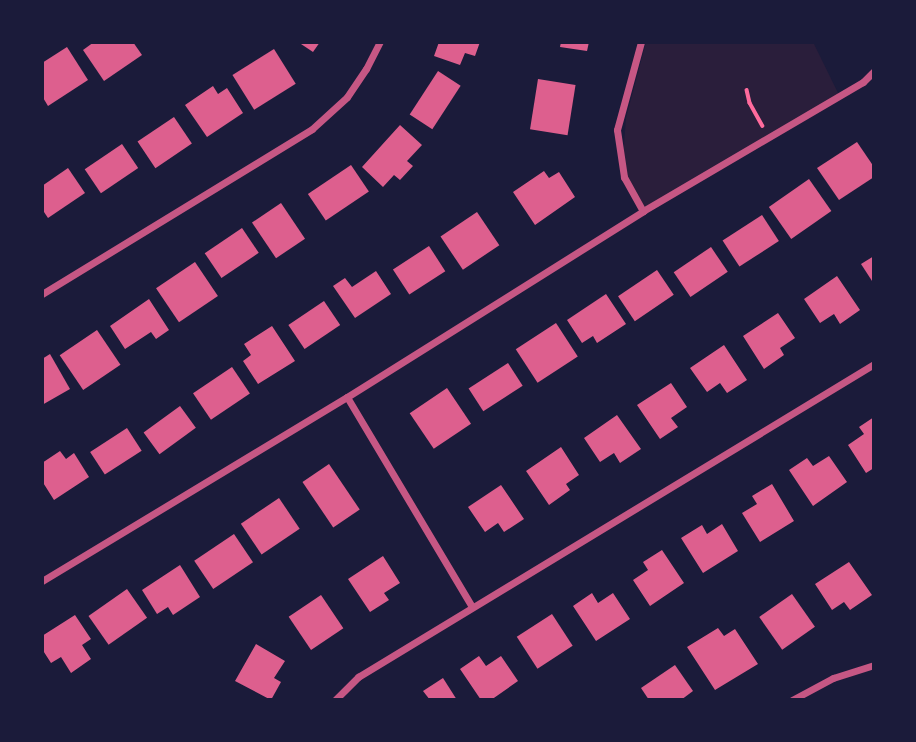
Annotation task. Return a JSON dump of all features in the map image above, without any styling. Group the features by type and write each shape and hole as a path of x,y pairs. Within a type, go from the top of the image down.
{"street":[{"path":"42,294 312,129 347,97 380,42"},
{"path":"641,42 617,130 624,177 643,211"},
{"path":"42,581 347,397 643,211 863,82 874,71"},
{"path":"335,700 358,677 874,364"},
{"path":"347,397 472,607"},
{"path":"792,700 833,678 874,665"}],"path":[{"path":"747,90 750,103 769,137"}],"shaded area":[{"path":"646,42 813,42 839,95 645,210 622,171 626,118"}],"building":[{"path":"94,42 133,42 142,55 104,81 83,50"},
{"path":"298,42 320,42 313,52"},
{"path":"439,42 480,42 475,56 465,53 460,65 434,56"},
{"path":"561,42 589,42 587,51 560,47"},
{"path":"67,47 88,80 48,106 42,96 42,63"},
{"path":"274,49 296,84 254,110 232,75"},
{"path":"438,71 461,86 432,129 410,115"},
{"path":"538,79 576,85 568,135 530,129"},
{"path":"213,86 218,94 227,88 243,113 207,137 185,105"},
{"path":"174,117 192,144 155,168 138,142"},
{"path":"400,125 422,145 407,161 413,166 400,180 394,175 383,187 362,167"},
{"path":"857,142 874,167 874,177 839,200 817,168"},
{"path":"122,144 138,168 101,193 85,169"},
{"path":"351,165 369,192 326,221 308,194"},
{"path":"68,168 85,193 48,218 42,209 42,186"},
{"path":"544,171 549,178 559,172 575,197 535,225 513,192"},
{"path":"809,179 831,211 791,239 769,207"},
{"path":"281,203 305,239 276,258 252,223"},
{"path":"477,212 499,245 463,270 441,237"},
{"path":"762,215 779,241 739,267 723,241"},
{"path":"242,228 259,253 221,278 205,253"},
{"path":"429,246 445,271 409,295 393,269"},
{"path":"711,247 728,272 690,297 674,272"},
{"path":"874,256 874,284 861,264"},
{"path":"195,262 218,296 179,322 156,288"},
{"path":"657,270 674,295 635,321 618,296"},
{"path":"376,271 391,294 355,318 333,286 345,278 352,287"},
{"path":"837,276 860,310 840,324 834,314 820,323 804,299"},
{"path":"606,294 626,324 597,343 593,336 582,343 567,320"},
{"path":"149,299 169,330 156,339 151,332 125,349 110,326"},
{"path":"324,301 340,325 305,349 288,325"},
{"path":"778,313 795,338 780,348 784,355 764,369 743,336"},
{"path":"556,323 578,357 538,383 516,349"},
{"path":"272,326 295,361 258,384 243,361 251,355 244,344"},
{"path":"97,330 120,365 83,390 60,355"},
{"path":"724,345 747,380 727,393 720,383 707,392 690,368"},
{"path":"50,354 70,389 42,405 42,359"},
{"path":"508,363 523,386 483,411 469,389"},
{"path":"232,367 250,394 211,420 193,393"},
{"path":"671,383 687,407 671,418 678,427 660,439 637,405"},
{"path":"447,388 471,424 434,449 410,413"},
{"path":"180,406 196,428 159,454 144,432"},
{"path":"617,415 641,449 620,463 614,453 600,462 584,438"},
{"path":"874,417 874,468 866,473 848,445 864,434 859,427"},
{"path":"127,428 142,451 105,475 90,452"},
{"path":"561,447 579,475 566,484 570,490 549,505 526,471"},
{"path":"60,451 66,459 74,453 89,477 54,500 42,481 42,463"},
{"path":"829,456 847,482 813,506 789,470 807,458 813,466"},
{"path":"329,464 360,510 333,527 302,482"},
{"path":"772,484 794,521 760,542 742,513 757,504 752,496"},
{"path":"501,485 524,519 504,532 498,523 485,532 468,507"},
{"path":"279,498 300,529 262,554 241,524"},
{"path":"722,524 738,551 703,573 681,538 702,525 707,534"},
{"path":"234,534 253,562 213,589 194,561"},
{"path":"662,550 684,583 650,606 633,580 648,570 643,562"},
{"path":"383,556 400,583 384,593 389,600 370,612 348,579"},
{"path":"849,562 872,595 850,610 844,602 832,610 815,584"},
{"path":"180,565 200,597 173,615 168,607 157,614 142,590"},
{"path":"127,589 147,618 109,645 88,616"},
{"path":"592,593 598,603 613,593 630,619 596,641 573,606"},
{"path":"792,594 815,627 782,650 759,617"},
{"path":"321,595 343,628 311,650 289,617"},
{"path":"552,614 573,646 537,669 517,637"},
{"path":"75,615 91,639 82,645 91,659 71,673 61,657 51,663 42,649 42,636"},
{"path":"718,628 724,636 735,629 758,664 715,690 687,647"},
{"path":"256,644 285,661 274,678 281,682 271,700 235,681"},
{"path":"479,656 486,666 501,656 518,681 491,700 481,700 460,669"},
{"path":"675,665 693,691 681,700 649,700 641,688"},
{"path":"443,678 457,700 430,700 423,691"}]}
